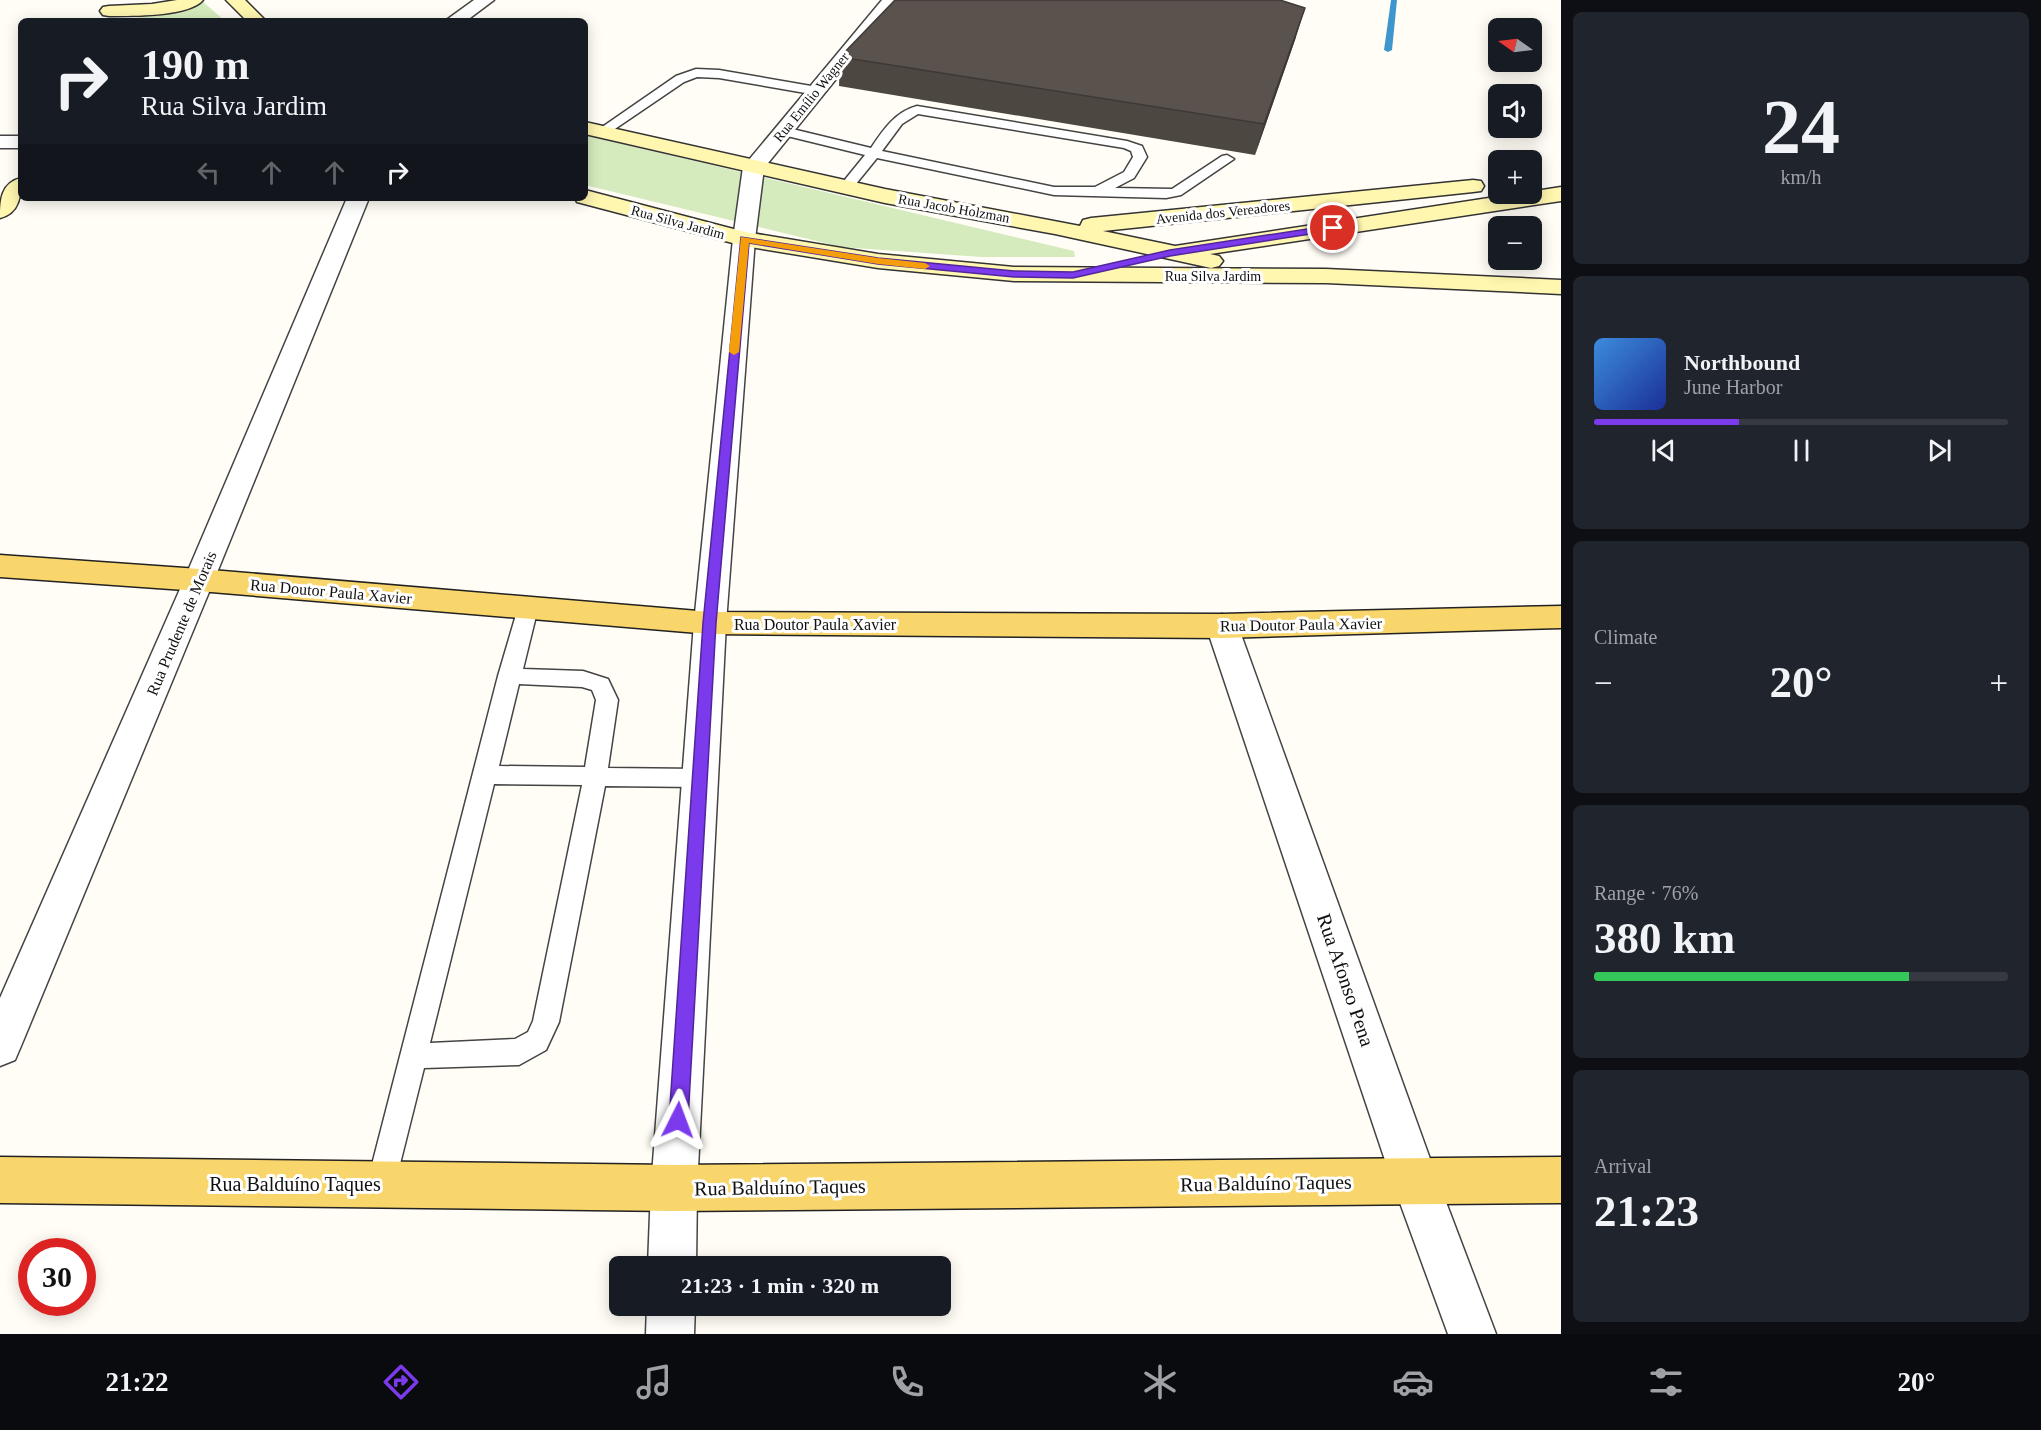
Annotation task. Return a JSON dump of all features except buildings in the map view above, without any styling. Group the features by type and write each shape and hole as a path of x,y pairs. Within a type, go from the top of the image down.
{"main road":[{"path":"109,10 156,9 179,6 194,0"},
{"path":"235,0 254,18"},
{"name":"Rua Jacob Holzman","path":"593,130 846,187 1056,227 1240,266 1316,253"},
{"path":"1542,179 1561,177"},
{"name":"Avenida dos Vereadores","path":"1056,227 1136,222 1488,184"},
{"path":"0,211 18,188"},
{"name":"Avenida dos Vereadores","path":"1073,275 1170,253 1316,253 1561,194"},
{"name":"Rua Silva Jardim","path":"588,198 744,239 878,261 1014,274 1073,275 1316,253 1371,278 1561,287"},
{"name":"Rua Doutor Paula Xavier","path":"0,566 200,580 710,623 1222,626 1561,617"},
{"name":"Rua Balduíno Taques","path":"0,1180 674,1188 1561,1180"}],"street":[{"path":"458,18 485,0"},
{"name":"Rua Emílio Wagner","path":"754,167 891,0"},
{"path":"0,142 18,142"},
{"path":"672,1256 674,1188 710,623 744,239 754,167"},
{"name":"Rua Prudente de Morais","path":"0,1046 200,580 357,201"},
{"name":"Rua Afonso Pena","path":"1222,626 1415,1181 1472,1334"},
{"path":"670,1334 671,1316"}],"lane":[{"path":"593,130 680,79 696,74 719,74 817,91"},
{"path":"846,187 905,113 917,110 1126,145 1137,149 1140,157 1130,175 1098,191"},
{"path":"784,131 874,153 1054,191 1156,195 1176,192 1227,159"},
{"path":"381,1184 528,608"},
{"path":"413,1056 519,1052 537,1041 546,1022 595,777 607,699 600,685 583,679 509,676"},
{"path":"485,775 699,778"}],"green space":[{"path":"202,1 222,18 138,18 132,13"},
{"path":"588,136 1074,251 1075,257 981,257 841,247 588,186"}],"waterway":[{"path":"1388,50 1394,0"}],"slow traffic":[{"path":"734,352 744,239 878,261 925,266"}],"route":[{"path":"678,1120 710,623 744,239 878,261 1014,274 1073,275 1170,253 1333,228"}]}
